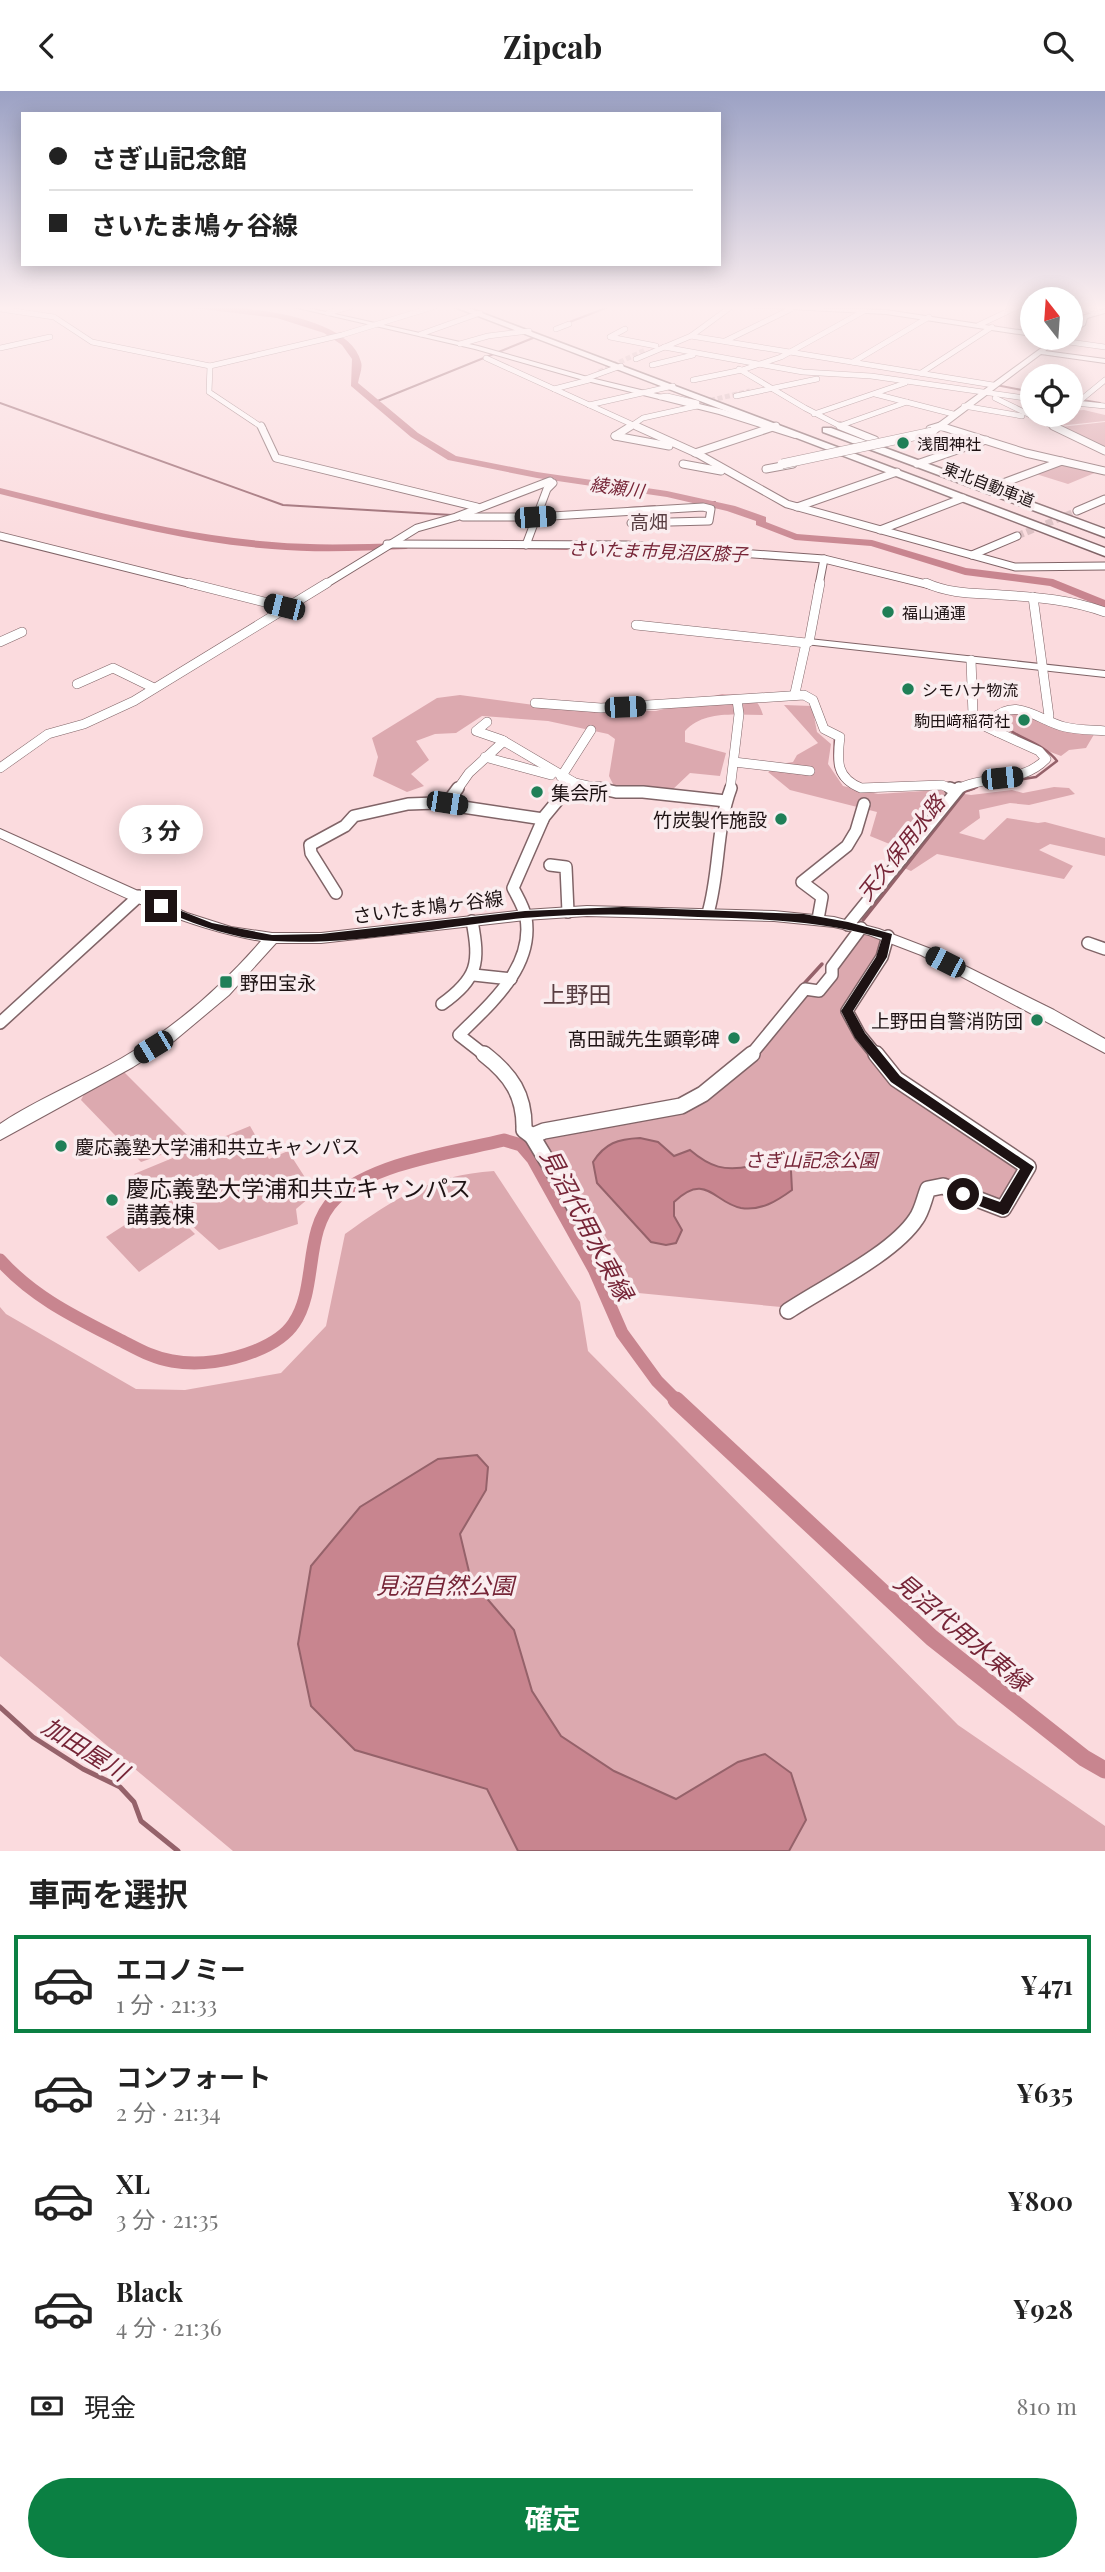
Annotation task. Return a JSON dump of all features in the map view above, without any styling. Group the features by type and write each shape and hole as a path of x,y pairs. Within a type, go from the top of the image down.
{"highway":[{"path":"678,388 772,427 807,437 1105,552"},
{"name":"東北自動車道","path":"687,388 1105,545"},
{"name":"東北自動車道","path":"693,388 1105,539"},
{"path":"715,388 762,405"},
{"path":"810,417 862,443 1105,533"}],"street":[{"path":"209,388 209,392 263,426 276,458 478,507"},
{"path":"624,388 700,404 772,427"},
{"path":"589,405 666,388"},
{"path":"725,392 763,388"},
{"path":"775,388 810,417 875,440"},
{"path":"810,417 891,388"},
{"path":"946,388 1020,398"},
{"path":"757,472 782,464 932,432 989,388"},
{"path":"554,389 696,453 732,473"},
{"path":"874,394 953,414"},
{"path":"982,394 1020,410"},
{"path":"839,426 907,402"},
{"path":"686,449 615,436 643,418 700,404"},
{"path":"1083,404 1105,406"},
{"path":"964,406 1020,415"},
{"path":"862,443 940,426 1105,471"},
{"path":"772,427 696,453 683,464 745,477 797,507 1014,567 1105,566"},
{"path":"1058,427 1105,451"},
{"path":"917,464 986,440"},
{"path":"766,469 846,452"},
{"path":"986,489 1062,461"},
{"path":"797,507 897,472"},
{"path":"0,768 48,734 84,724 134,701 385,545 425,524 458,516 549,482 553,483 535,517 526,545"},
{"path":"880,530 963,498"},
{"path":"1077,511 1105,499"},
{"path":"458,516 535,517 703,506 711,509 709,521 631,523"},
{"path":"626,545 634,510"},
{"path":"0,535 284,607"},
{"path":"972,555 1017,536"},
{"path":"385,545 626,545 824,559 865,571 925,583 944,591 1033,598 1085,605 1105,612"},
{"path":"795,693 824,559"},
{"path":"1033,598 1049,716 1045,719"},
{"path":"636,625 1105,674"},
{"path":"0,642 22,632"},
{"path":"533,1136 544,1131 681,1106 703,1094 746,1061 805,989 819,991 832,975 832,967 855,927 955,790 964,783 1023,776 1041,766 1046,759 1039,751 978,723 973,715 971,660"},
{"path":"77,684 113,668 155,688"},
{"path":"535,703 585,708 737,700 795,693 813,700 824,729 840,737 837,761 840,776 848,784 873,788 942,785 955,790"},
{"path":"708,913 715,888 722,816 731,787 739,714 737,700"},
{"path":"997,732 993,719 997,713 1009,708 1029,709 1061,726 1105,730"},
{"path":"487,722 476,731 504,741 566,779"},
{"path":"591,730 543,818 513,888 527,925 523,953 511,979 459,1035 511,1077 524,1102 524,1130 533,1136 618,1279"},
{"path":"447,803 461,782 504,741"},
{"path":"485,757 616,792 643,792 726,801"},
{"path":"734,762 810,771"},
{"path":"336,893 311,853 310,845 313,841 343,828 354,816 408,804 447,803 543,818"},
{"path":"818,919 822,897 802,882 845,848 859,821 864,804"},
{"name":"さいたま鳩ヶ谷線","path":"0,833 210,926 272,938 321,938 568,912 708,913 818,919 888,936 926,952 1036,1008 1105,1047"},
{"path":"550,865 566,867 568,912"},
{"path":"0,1022 139,896"},
{"path":"442,1005 462,991 474,975 479,954 472,921"},
{"path":"788,1311 884,1248 908,1229 916,1220 928,1189 943,1186 1003,1209 1028,1167 896,1079 860,1035 847,1011 882,957 888,936"},
{"path":"0,1133 126,1063 181,1028 221,995 272,938"},
{"path":"1088,943 1105,949"},
{"path":"474,975 511,979"}],"green space":[{"path":"1083,410 1105,415 1105,421 1083,423"},
{"path":"1105,422 1105,449 1061,427 1083,427 1083,424"},
{"path":"1062,463 1097,472 1068,484 1036,474"},
{"path":"722,694 752,698 763,715 721,715 693,724 685,731 685,742 726,753 720,776 690,773 670,792 614,786 609,776 615,739 608,734 548,721 482,716 456,733 435,734 416,741 429,760 411,774 424,786 407,792 373,776 378,757 372,738 437,698 460,695 571,710 656,711"},
{"path":"784,705 812,706 817,732 831,744 828,764 843,786 878,794 939,790 971,795 1069,788 1075,794 1029,805 1010,803 979,810 980,818 959,833 984,840 1007,818 1045,822 1105,838 1105,856 1050,844 1039,850 1073,866 1064,879 937,854 911,871 885,860 892,845 870,836 877,812 790,790 768,772 780,764 793,762 797,755 818,743"},
{"path":"1016,709 1060,727 1096,731 1086,748 1069,750 1061,756 1035,746 998,725 997,716"},
{"name":"さぎ山記念公園","path":"860,933 883,938 877,956 842,1008 892,1080 1021,1167 1000,1201 944,1181 919,1195 909,1218 889,1241 781,1307 628,1292 622,1262 543,1141 548,1133 651,1116 747,1067 804,995 835,975 841,960"},
{"path":"124,1072 195,1143 141,1162 81,1100 84,1094"},
{"path":"250,1126 269,1159 288,1151 315,1193 296,1209 298,1224 219,1250 134,1174"},
{"name":"見沼自然公園","path":"494,1171 580,1302 588,1351 958,1725 1105,1826 1105,1851 233,1851 0,1656 0,1307 6,1314 136,1389 185,1390 281,1373 326,1326 345,1234 398,1199 432,1183 451,1177"},
{"path":"162,1201 195,1234 139,1272 106,1237"}],"shaded area":[{"path":"640,1138 658,1142 674,1156 690,1150 704,1161 718,1167 751,1166 757,1156 771,1162 787,1158 792,1190 768,1204 748,1209 732,1205 709,1191 694,1189 674,1202 674,1216 682,1230 676,1243 666,1245 651,1242 597,1183 593,1162 602,1150 613,1143"},
{"path":"477,1455 488,1467 486,1490 460,1534 471,1580 514,1630 532,1691 561,1736 614,1771 676,1799 738,1762 765,1754 791,1773 806,1820 789,1851 518,1851 487,1789 355,1750 311,1706 298,1644 311,1566 360,1507 438,1459"}],"waterway":[{"name":"綾瀬川","path":"359,388 414,435 452,458 537,475 699,500 762,519 760,523 795,537 872,543 965,571 1053,583 1105,604"},
{"path":"375,402 409,388"},
{"path":"1012,388 1020,390"},
{"path":"1083,400 1100,403"},
{"path":"0,403 283,505 452,515"},
{"name":"さいたま市見沼区膝子","path":"0,491 154,527 231,541 322,549 406,546"},
{"name":"綾瀬川","path":"701,504 715,502"},
{"path":"628,508 655,506"},
{"name":"さいたま市見沼区膝子","path":"506,547 567,547"},
{"name":"天久保用水路","path":"991,784 1036,777 1057,761 1044,749 1012,732 998,721"},
{"path":"835,738 834,759 837,771 851,787"},
{"name":"天久保用水路","path":"969,790 977,787"},
{"name":"天久保用水路","path":"863,920 965,791 974,788"},
{"name":"天久保用水路","path":"801,987 822,964"},
{"name":"見沼代用水東縁","path":"0,1260 26,1285 55,1305 138,1349 165,1360 214,1362 255,1351 272,1343 294,1323 306,1293 318,1227 335,1199 370,1176 391,1168 438,1154 504,1140 521,1145 533,1159 594,1269 622,1333 657,1381 676,1400"},
{"name":"見沼代用水東縁","path":"676,1400 932,1638 1084,1758 1105,1770"},
{"name":"加田屋川","path":"0,1707 33,1737 83,1769 120,1787 134,1802 141,1821 178,1851"}],"tunnel":[{"path":"703,402 750,391"},
{"path":"1017,536 1077,511"}],"place":[{"name":"浅間神社","path":"903,443"},
{"name":"福山通運","path":"888,612"},
{"name":"シモハナ物流","path":"908,689"},
{"name":"駒田﨑稲荷社","path":"1024,720"},
{"name":"集会所","path":"537,792"},
{"name":"竹炭製作施設","path":"781,819"},
{"name":"野田宝永","path":"226,982"},
{"name":"上野田自警消防団","path":"1037,1020"},
{"name":"髙田誠先生顕彰碑","path":"734,1038"},
{"name":"慶応義塾大学浦和共立キャンパス","path":"61,1146"},
{"name":"慶応義塾大学浦和共立キャンパス 講義棟","path":"112,1200"}],"district":[{"name":"高畑","path":"649,521"},
{"name":"上野田","path":"577,993"}],"route":[{"path":"161,906 229,931 296,939 587,911 804,918 848,925 888,936 882,957 847,1011 860,1035 896,1079 1028,1167 1003,1209 963,1194"}]}
